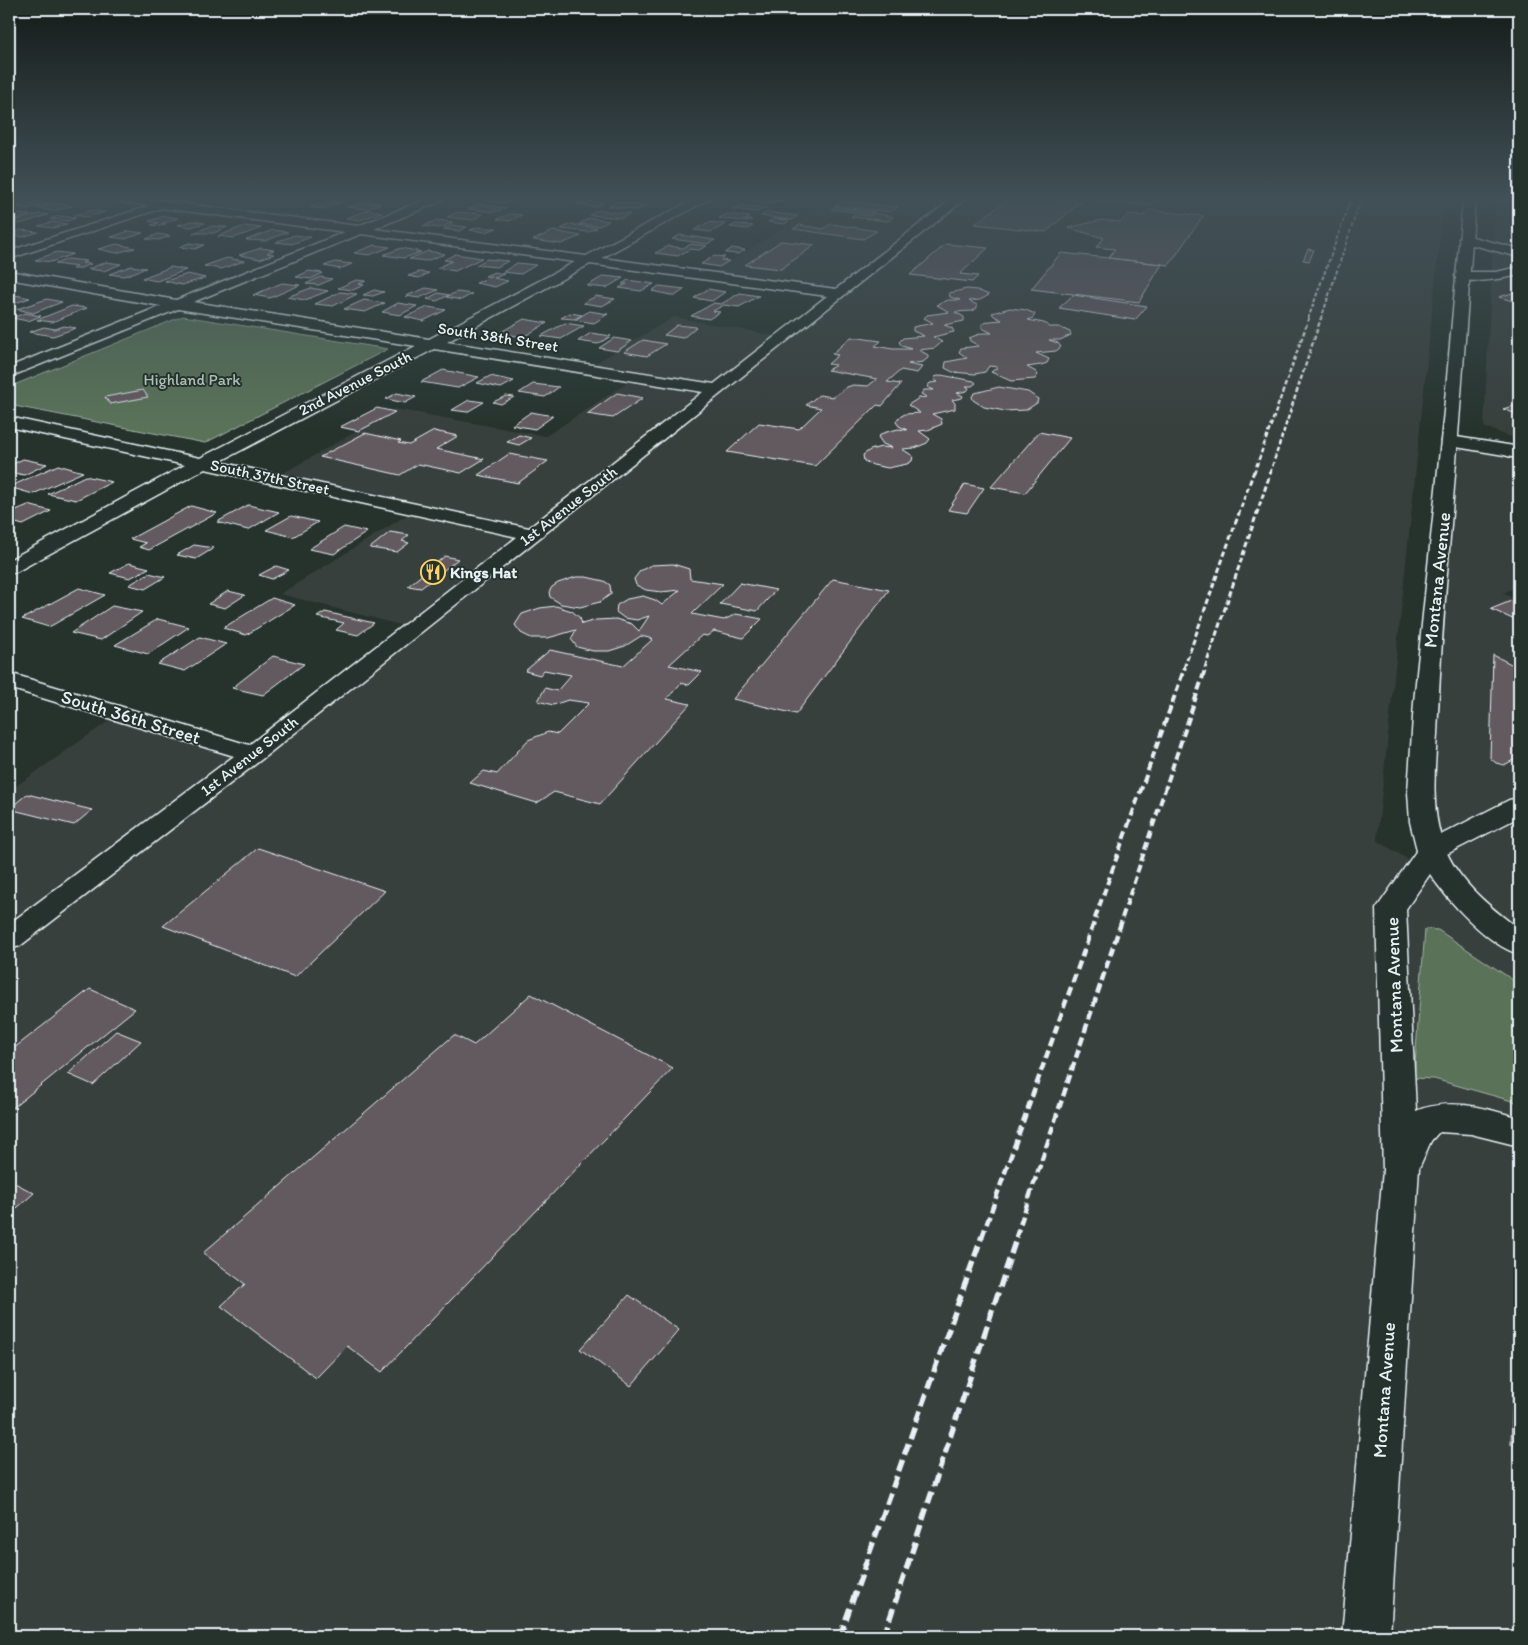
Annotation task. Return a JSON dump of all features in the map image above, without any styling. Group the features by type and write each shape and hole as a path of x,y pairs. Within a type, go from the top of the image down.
{"street":[{"name":"South 38th Street","path":"13,276 176,304 716,390"},
{"path":"9,372 246,276"},
{"name":"2nd Avenue South","path":"9,568 203,463 560,276"},
{"path":"703,276 837,293"},
{"name":"1st Avenue South","path":"9,939 253,754 859,276"},
{"path":"1462,276 1497,276"},
{"name":"Montana Avenue","path":"1366,1636 1400,1170 1391,909 1432,851 1423,822 1424,726 1431,632 1450,441 1462,276"},
{"name":"South 37th Street","path":"9,422 531,534"},
{"path":"1450,441 1515,450"},
{"name":"South 36th Street","path":"9,680 253,754"},
{"path":"1519,806 1432,851 1447,877 1471,904 1519,944"},
{"path":"1400,1170 1418,1131 1426,1122 1441,1118 1466,1119 1519,1132"}],"shaded area":[{"path":"707,276 1436,276 1377,840 1482,906 1447,877 1423,822 1450,441 1508,450 1519,454 1519,586 1503,593 1519,601 1519,1636 9,1636 9,791 120,713 253,754 412,628 280,594 415,510 275,478 395,409 546,436 636,377 585,369 674,317 782,337 836,294"},
{"path":"1491,276 1519,276 1519,440 1484,427"}],"green space":[{"name":"Highland Park","path":"183,316 388,349 205,443 9,405 9,387"},
{"path":"1425,929 1438,930 1519,984 1519,1103 1434,1079 1414,1078"}],"building":[{"path":"148,276 171,276 157,281 142,278"},
{"path":"182,276 205,278 182,285 165,281"},
{"path":"299,276 317,276 311,279 296,277"},
{"path":"409,276 423,276 419,278"},
{"path":"485,276 500,276 494,278 508,281 495,287 476,283 491,277"},
{"path":"604,276 623,278 606,288 587,286"},
{"path":"917,276 978,276 972,282"},
{"path":"1042,276 1155,276 1139,302 1031,289"},
{"path":"320,277 332,279 319,285 306,284"},
{"path":"356,280 366,281 359,284 364,285 353,290 338,288"},
{"path":"628,280 654,284 641,291 619,288 627,284 622,284"},
{"path":"282,283 300,285 270,298 253,295"},
{"path":"659,286 685,289 675,296 652,291"},
{"path":"311,288 328,291 305,300 287,297"},
{"path":"426,288 438,290 419,298 406,296"},
{"path":"708,289 725,292 712,301 694,298"},
{"path":"967,289 977,290 989,295 980,300 969,301 977,305 977,308 973,311 955,312 964,317 964,321 944,325 952,328 954,332 933,337 942,342 935,348 919,350 928,355 928,358 923,362 908,364 922,367 917,373 901,370 887,382 901,384 882,406 877,405 815,466 727,452 759,423 799,429 821,408 806,405 819,395 833,397 847,387 853,385 868,386 877,379 827,370 836,365 828,364 838,355 832,354 851,337 881,341 875,346 893,349 912,349 902,346 899,342 903,338 924,336 913,331 913,327 933,323 924,318 927,315 949,312 937,305 948,300 960,300 950,297 949,293"},
{"path":"374,290 384,292 373,296 363,295"},
{"path":"1519,291 1519,303 1499,297"},
{"path":"340,292 357,294 333,306 315,304"},
{"path":"457,292 472,294 461,300 446,297"},
{"path":"438,293 449,295 437,301 427,299"},
{"path":"740,293 759,296 739,307 724,305 713,311 720,312 709,319 691,316 714,303 721,304"},
{"path":"15,295 30,298 9,305 9,297"},
{"path":"1073,295 1147,306 1135,320 1059,308"},
{"path":"596,296 615,299 602,306 583,303"},
{"path":"47,299 62,302 33,313 17,309"},
{"path":"364,300 385,303 365,312 344,309"},
{"path":"398,303 417,306 400,315 382,312"},
{"path":"72,306 87,308 52,322 37,320"},
{"path":"428,307 446,310 423,321 405,317"},
{"path":"1010,308 1026,310 1035,314 1033,318 1028,320 1044,323 1048,327 1059,327 1070,332 1071,335 1060,340 1049,340 1058,343 1061,347 1056,351 1036,353 1049,359 1047,363 1027,367 1038,375 1035,379 1011,381 991,372 998,367 989,366 985,372 975,374 953,372 945,368 946,362 967,358 959,352 961,348 979,346 970,341 969,338 982,333 992,333 982,328 982,324 1002,320 992,313"},
{"path":"589,311 608,314 594,323 575,320"},
{"path":"25,313 41,316 28,321 12,318"},
{"path":"570,313 582,315 574,319 561,318"},
{"path":"524,319 547,323 523,337 499,333"},
{"path":"565,323 584,326 561,339 541,336"},
{"path":"677,325 696,327 683,338 664,335"},
{"path":"64,326 76,328 53,336 29,332 44,327 55,329"},
{"path":"591,333 611,336 598,344 578,341"},
{"path":"614,338 632,341 617,351 599,348"},
{"path":"643,340 666,344 647,356 624,352"},
{"path":"443,370 479,377 458,388 421,382"},
{"path":"941,375 974,381 976,383 972,386 966,386 969,388 967,391 957,393 963,396 962,398 952,400 955,403 955,409 932,414 941,419 942,424 928,430 919,431 930,439 927,443 915,448 902,449 913,456 912,461 888,468 864,461 863,455 870,450 881,447 892,448 883,444 878,437 883,433 898,429 907,430 896,422 898,418 905,414 920,413 908,405 919,398 927,397 921,394 924,390 934,390 927,387 930,383 938,382 934,380 935,377"},
{"path":"490,376 514,381 501,388 477,383"},
{"path":"533,384 559,387 545,397 519,393"},
{"path":"999,387 1028,392 1038,399 1037,403 1026,410 1005,411 984,407 973,400 972,396 975,393"},
{"path":"143,390 148,397 110,404 105,397"},
{"path":"397,393 416,397 405,403 386,399"},
{"path":"617,393 643,398 613,418 587,414"},
{"path":"506,396 514,397 501,404 493,402"},
{"path":"469,400 484,402 467,412 452,410"},
{"path":"1519,404 1519,415 1503,409"},
{"path":"377,408 395,412 359,431 340,427"},
{"path":"531,412 553,416 535,429 512,425"},
{"path":"434,431 458,436 436,449 484,459 461,473 418,464 400,475 320,457 365,433 401,441 398,443 409,445"},
{"path":"1039,432 1070,438 1025,493 991,487"},
{"path":"519,435 531,438 519,445 507,442"},
{"path":"509,454 548,461 518,483 478,475"},
{"path":"23,459 47,464 24,475 9,472 9,466"},
{"path":"58,465 83,472 33,494 9,487"},
{"path":"85,476 112,482 76,500 48,494"},
{"path":"965,484 984,488 967,513 948,510"},
{"path":"28,505 51,511 23,525 9,521 9,513"},
{"path":"248,505 279,512 248,530 217,522"},
{"path":"191,506 217,513 149,550 139,547 146,543 130,539"},
{"path":"291,516 318,522 293,537 266,530"},
{"path":"344,527 367,532 334,554 309,549"},
{"path":"390,532 409,535 402,541 409,543 397,552 370,548"},
{"path":"194,545 214,548 196,559 177,555"},
{"name":"Kings Hat","path":"445,556 458,559 421,588 408,586"},
{"path":"129,563 149,568 130,578 110,573"},
{"path":"673,564 689,569 690,579 723,584 692,614 724,620 736,614 762,619 743,638 714,631 707,636 702,635 669,665 702,672 689,685 681,683 667,699 690,704 600,804 554,792 537,803 470,783 484,771 497,774 528,740 548,732 558,734 589,703 568,700 553,705 538,701 545,688 557,691 571,675 544,670 540,675 525,671 550,650 623,666 653,639 641,636 625,646 609,651 593,651 577,647 571,639 576,630 548,638 531,638 521,633 515,625 522,614 540,608 556,606 572,611 580,618 582,624 596,620 616,619 632,624 639,631 649,616 637,620 624,618 616,612 617,605 627,599 643,596 655,600 662,605 680,590 661,592 646,590 636,585 634,579 640,571 651,565"},
{"path":"276,566 289,570 272,579 259,575"},
{"path":"149,573 165,577 145,589 129,585"},
{"path":"576,577 604,581 610,585 611,594 600,602 580,607 561,604 550,597 549,592 552,587"},
{"path":"833,579 889,590 796,714 733,699"},
{"path":"740,583 776,590 757,611 720,604"},
{"path":"79,588 105,595 49,627 22,619"},
{"path":"228,591 245,595 225,608 208,604"},
{"path":"272,598 295,605 246,635 223,628"},
{"path":"1511,601 1519,604 1519,622 1491,609"},
{"path":"112,606 142,612 101,640 71,633"},
{"path":"325,612 374,623 358,635 336,630 344,623 317,617"},
{"path":"158,619 189,627 148,654 115,645"},
{"path":"200,637 226,644 185,671 158,664"},
{"path":"1493,655 1519,668 1519,757 1504,765 1496,763 1490,758"},
{"path":"273,656 304,664 263,695 232,688"},
{"path":"27,794 92,810 74,825 9,809"},
{"path":"258,848 385,891 295,977 163,926"},
{"path":"90,989 135,1009 9,1111 9,1052"},
{"path":"531,994 673,1068 382,1372 347,1346 316,1378 221,1306 245,1284 203,1253 454,1035 474,1045"},
{"path":"116,1031 141,1041 93,1085 68,1074"},
{"path":"9,1180 34,1193 9,1215"},
{"path":"629,1295 679,1330 631,1386 580,1349"},
{"path":"1513,1391 1519,1393 1519,1447 1511,1444"}],"railway":[{"path":"1308,319 1323,276"},
{"path":"1321,319 1335,276"},
{"path":"1254,473 1309,318"},
{"path":"1270,473 1321,318"},
{"path":"1184,668 1254,471"},
{"path":"1205,668 1271,471"},
{"path":"1095,918 1185,667"},
{"path":"1122,918 1206,667"},
{"path":"982,1237 1096,917"},
{"path":"1016,1237 1123,917"},
{"path":"840,1636 982,1236"},
{"path":"884,1636 1017,1236"}],"place":[{"name":"Kings Hat","path":"433,572"}]}
